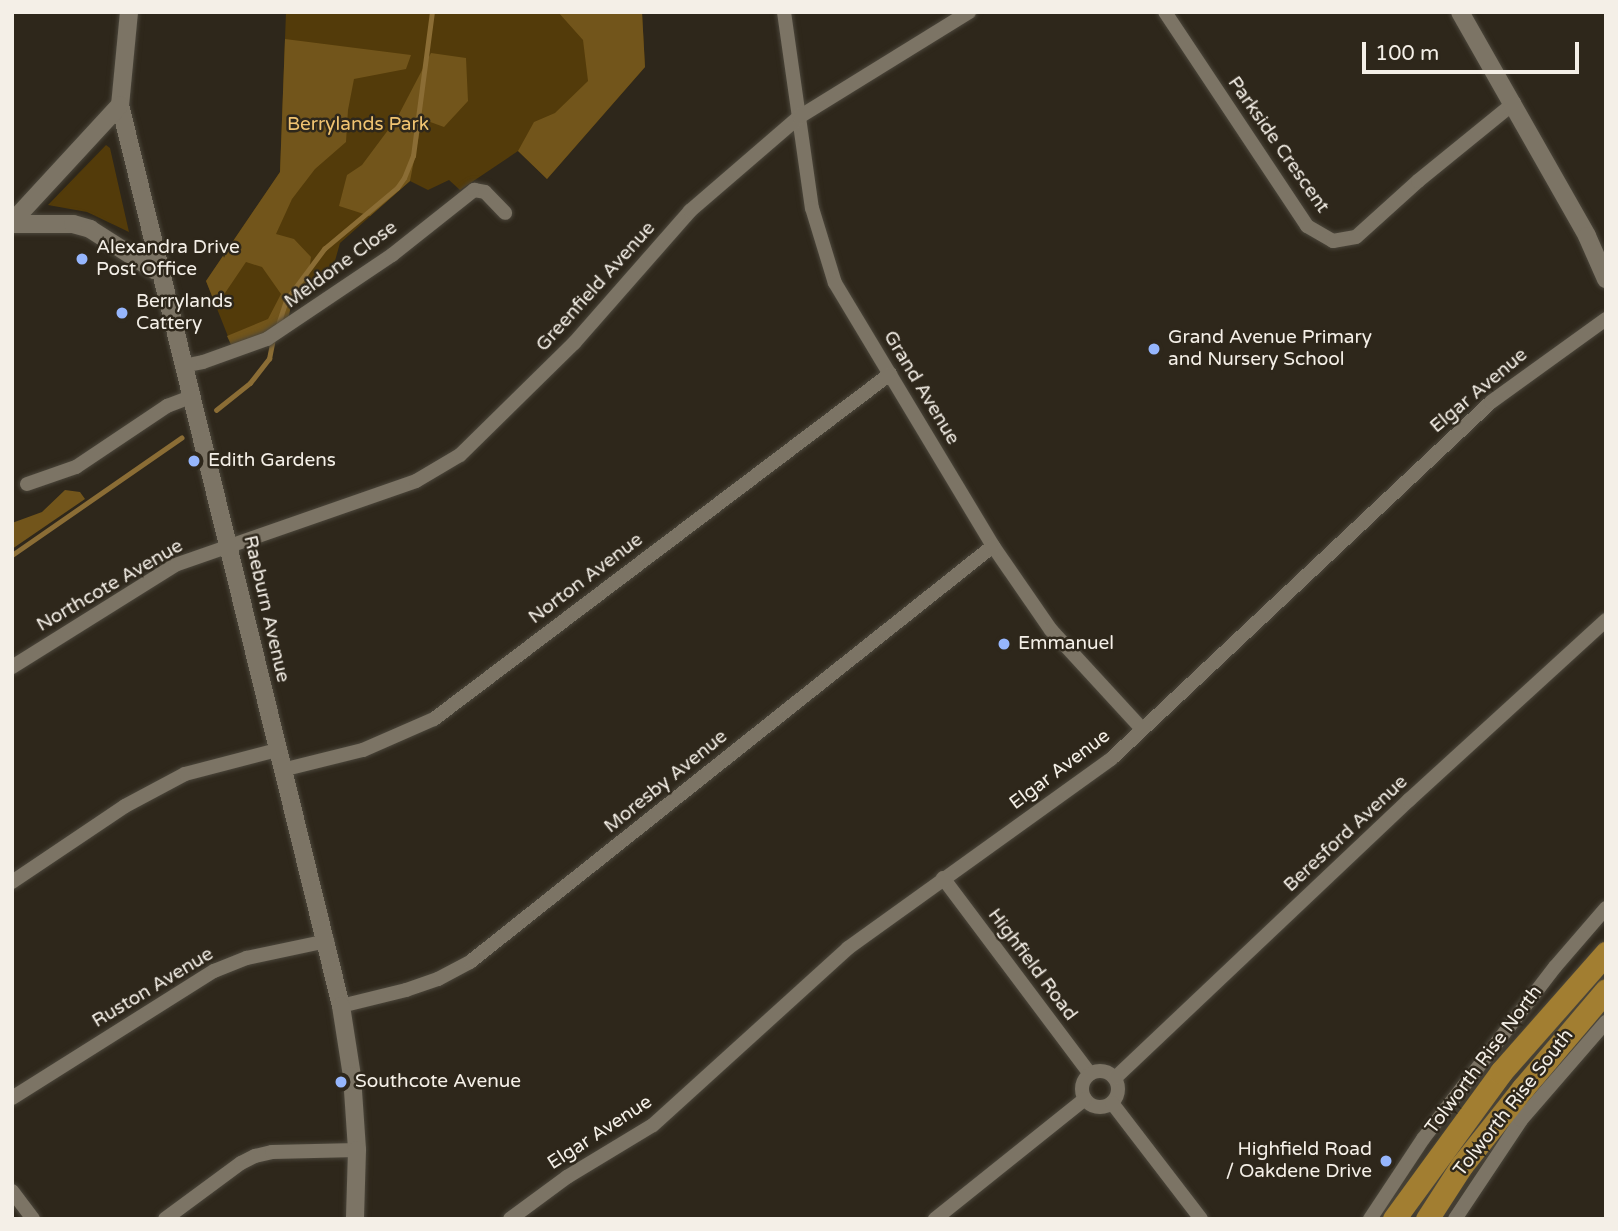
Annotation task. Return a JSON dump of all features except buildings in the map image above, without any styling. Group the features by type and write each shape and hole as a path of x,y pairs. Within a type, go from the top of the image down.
{"highway":[{"name":"Tolworth Rise North","path":"1394,1219 1501,1072 1606,953"},
{"name":"Tolworth Rise South","path":"1427,1219 1462,1165 1606,990"}],"street":[{"name":"Raeburn Avenue","path":"129,12 120,105 183,366 230,544 277,750 327,941 341,1006 352,1076 357,1150 355,1219"},
{"name":"Grand Avenue","path":"785,12 811,208 835,283 993,547 1051,630 1142,729"},
{"name":"Greenfield Avenue","path":"230,544 416,481 460,455 574,343 690,211 799,117 969,12"},
{"name":"Parkside Crescent","path":"1165,12 1307,226 1333,241 1356,237 1418,181 1514,103"},
{"path":"1460,12 1587,236 1606,279"},
{"path":"12,223 120,105"},
{"name":"Meldone Close","path":"183,366 203,362 267,339 289,326 392,254 474,190 485,192 505,213"},
{"path":"12,223 73,225 90,229 154,270 160,267"},
{"name":"Elgar Avenue","path":"510,1219 567,1177 653,1125 848,948 1111,759 1491,402 1606,319"},
{"name":"Norton Avenue","path":"282,770 363,750 434,719 890,374"},
{"path":"27,484 76,467 167,407 191,397"},
{"name":"Northcote Avenue","path":"12,667 175,565 230,544"},
{"name":"Moresby Avenue","path":"341,1006 406,990 438,979 470,962 993,547"},
{"name":"Beresford Avenue","path":"1115,1078 1399,810 1606,620"},
{"path":"12,882 125,806 185,774 277,750"},
{"name":"Highfield Road","path":"943,878 1090,1074"},
{"name":"Tolworth Rise North","path":"1370,1219 1423,1139 1555,967 1606,908"},
{"name":"Ruston Avenue","path":"12,1098 214,971 247,958 327,941"},
{"name":"Tolworth Rise South","path":"1455,1219 1521,1120 1606,1022"},
{"path":"1101,1071 1115,1078 1118,1094 1112,1103 1095,1106 1085,1099 1082,1088 1090,1074 1101,1071"},
{"path":"935,1219 1085,1099"},
{"path":"1112,1103 1201,1219"},
{"path":"165,1219 241,1163 255,1156 272,1152 357,1150"},
{"path":"12,1191 33,1219"}],"green space":[{"name":"Berrylands Park","path":"286,12 642,12 645,67 547,179 518,151 460,190 449,180 428,190 410,181 340,243 333,268 293,295 287,325 233,349 206,281 280,172"},
{"path":"106,145 110,148 129,232 87,212 48,205"}],"shaded area":[{"path":"558,12 642,12 645,67 547,179 518,151 534,122 555,113 588,81 583,40"},
{"path":"285,39 411,55 406,69 354,79 346,142 315,169 292,199 276,234 294,239 311,257 307,286 293,295 287,325 233,349 227,336 268,319 281,294 262,267 246,262 221,299 214,301 206,281 280,172"},
{"path":"431,53 466,58 468,101 444,127 422,119 410,181 370,216 339,206 347,175 362,165 397,118"},
{"path":"65,490 80,492 85,499 12,549 12,523 42,512"}],"waterway":[{"path":"277,328 286,300 324,249 397,188 404,178 413,156 432,12"},
{"path":"216,410 250,383 269,359 273,339"},
{"path":"12,555 181,438"}],"place":[{"name":"Alexandra Drive Post Office","path":"82,259"},
{"name":"Berrylands Cattery","path":"122,313"},
{"name":"Grand Avenue Primary and Nursery School","path":"1154,349"},
{"name":"Edith Gardens","path":"194,461"},
{"name":"Emmanuel","path":"1004,644"},
{"name":"Southcote Avenue","path":"341,1082"},
{"name":"Highfield Road / Oakdene Drive","path":"1386,1161"}]}
